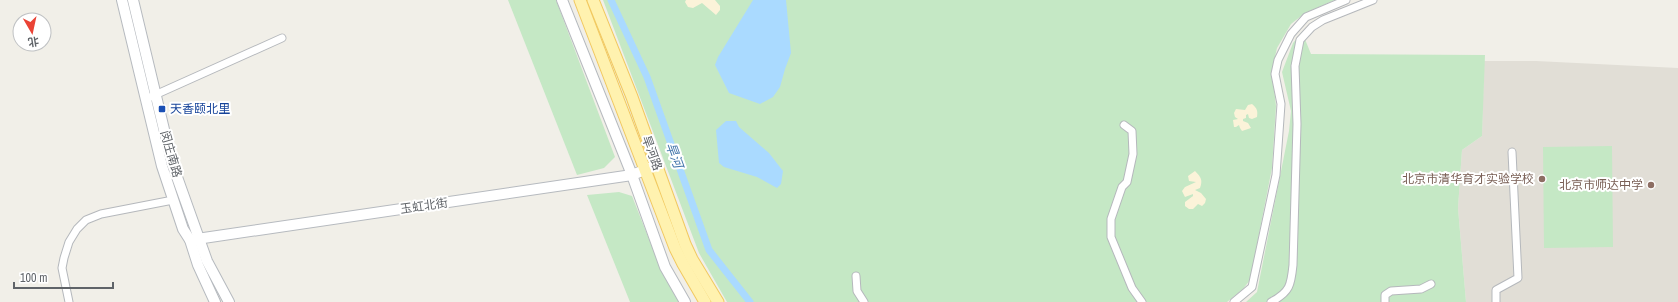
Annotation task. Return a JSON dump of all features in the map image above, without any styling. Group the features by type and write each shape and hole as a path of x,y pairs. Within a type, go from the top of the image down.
{"main road":[{"name":"旱河路","path":"580,0 645,170 680,246 692,259 718,302"},
{"name":"旱河路","path":"593,0 632,97 657,165 680,246 682,264 705,302"}],"street":[{"name":"闵庄南路","path":"122,0 194,239 198,265 214,302"},
{"name":"闵庄南路","path":"133,0 162,166 183,229 194,239 229,302"},
{"path":"562,0 632,175 665,267 685,302"},
{"path":"1234,302 1252,287 1276,175 1281,104 1275,74 1278,60 1291,34 1306,17 1346,0"},
{"path":"1271,302 1283,296 1290,285 1293,265 1297,124 1295,66 1300,40 1312,27 1323,20 1373,0"},
{"path":"151,97 282,38"},
{"path":"1124,125 1132,131 1133,154 1127,182 1122,187 1111,219 1111,238 1132,288 1142,302"},
{"path":"1496,302 1496,290 1518,278 1512,152"},
{"name":"玉虹北街","path":"194,239 632,175 657,165"},
{"path":"69,302 62,268 64,258 69,242 77,229 86,220 101,214 173,200"},
{"path":"856,276 857,291 864,302"},
{"path":"1386,302 1385,295 1391,291 1421,290 1431,284"}],"shaded area":[{"name":"北京市清华育才实验学校","path":"1484,61 1536,61 1678,68 1678,302 1466,302 1458,208 1462,150 1482,136"}],"green space":[{"path":"508,0 556,0 615,157 604,168 577,175"},
{"path":"603,0 1335,0 1305,13 1291,24 1277,48 1272,70 1276,106 1272,168 1250,280 1243,289 1227,302 727,302 699,253"},
{"path":"1302,32 1311,54 1485,55 1482,136 1462,150 1458,208 1466,302 1246,302 1257,292 1289,131 1291,111 1282,72 1293,43"},
{"path":"1612,146 1613,247 1544,248 1543,147"},
{"path":"619,192 632,196 660,267 682,302 630,302 587,195"}],"sand":[{"path":"686,0 715,0 720,6 720,10 716,15 702,3 693,8 688,7 685,2"},
{"path":"1252,104 1257,110 1257,117 1252,119 1249,118 1248,114 1246,115 1246,118 1243,119 1243,121 1248,123 1251,128 1242,131 1239,125 1234,127 1233,120 1238,119 1235,117 1234,113 1236,109 1245,110 1248,105"},
{"path":"1195,171 1200,177 1201,183 1200,188 1195,190 1201,193 1206,199 1202,206 1198,204 1193,209 1189,209 1185,206 1185,202 1193,196 1193,194 1185,197 1182,191 1185,187 1196,182 1189,181 1188,176"}],"water":[{"path":"753,0 786,0 791,53 780,87 773,97 760,104 729,93 715,65 718,57"},
{"path":"726,121 736,121 739,127 769,153 783,171 781,184 777,188 757,177 724,167 719,163 716,130"}],"waterway":[{"name":"旱河","path":"611,0 647,77 709,250 750,302"}],"place":[{"name":"天香颐北里","path":"162,109"},
{"name":"北京市清华育才实验学校","path":"1542,179"},
{"name":"北京市师达中学","path":"1651,185"}]}
